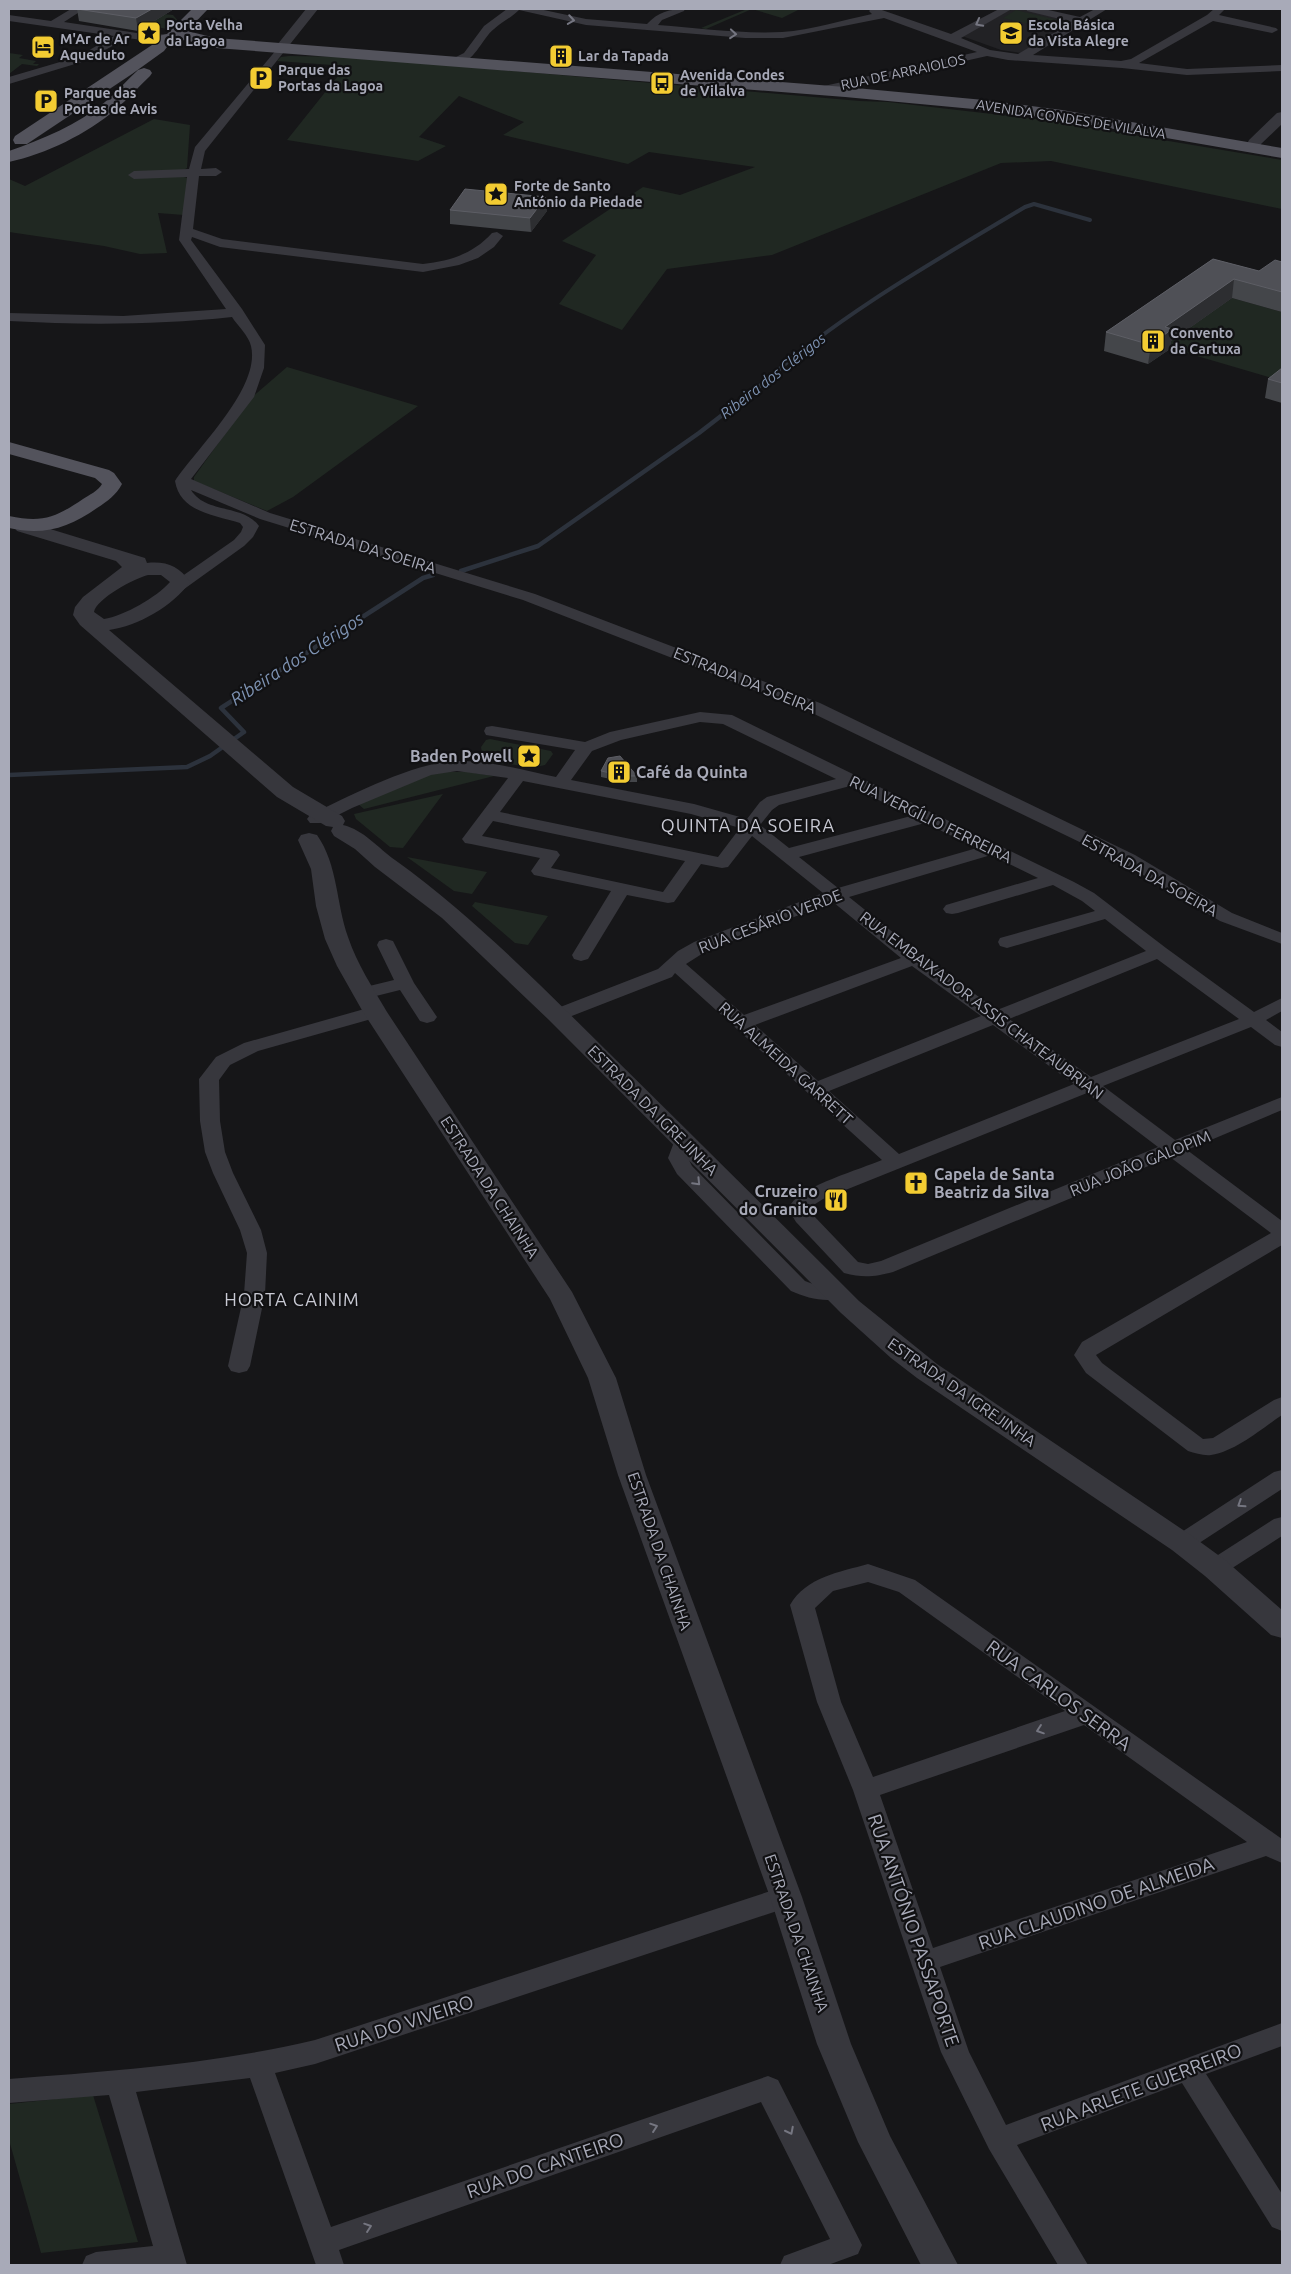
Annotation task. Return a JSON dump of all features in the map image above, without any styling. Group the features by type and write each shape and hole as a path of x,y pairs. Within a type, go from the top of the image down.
{"main road":[{"path":"9,156 40,146 83,125 109,108 144,73 168,54 176,40 200,9"},
{"path":"15,143 71,115 87,105 126,70 176,40 195,32 205,9"},
{"name":"AVENIDA CONDES DE VILALVA","path":"176,40 280,50 463,60 984,105 1062,115 1222,142 1260,142 1282,153"},
{"path":"11,448 102,474 111,481 111,487 108,491 55,524 41,527 13,523"}],"street":[{"path":"9,17 22,9"},
{"path":"52,24 78,9"},
{"path":"65,519 59,524 57,530 61,537 125,567 168,576 207,566 239,543 248,534 251,526 245,520 193,502 185,496 182,488 182,481 246,398 257,368 258,345 237,312 185,240 193,173 199,150 203,144 312,9"},
{"path":"463,60 488,28 514,9"},
{"path":"524,9 576,21 745,35 783,34 814,30 887,14"},
{"path":"650,27 658,18 680,9"},
{"path":"870,9 977,46 988,53 1020,58 1187,72 1282,68"},
{"path":"952,38 1007,9"},
{"path":"1031,9 1082,21"},
{"path":"1020,58 1102,9"},
{"path":"1196,9 1272,30"},
{"path":"1121,65 1135,61 1215,13"},
{"path":"9,17 176,40"},
{"path":"15,30 29,21"},
{"path":"9,82 80,59 126,34"},
{"name":"RUA DE ARRAIOLOS","path":"819,90 988,53"},
{"path":"845,92 859,82"},
{"path":"1279,119 1260,142 1282,149"},
{"path":"134,175 216,172"},
{"path":"186,231 220,242 423,268 443,266 467,259 488,248 497,236"},
{"path":"196,255 199,250 220,242"},
{"path":"9,317 61,320 153,319 237,312"},
{"name":"ESTRADA DA SOEIRA","path":"182,481 266,516 529,597 814,707 1129,859 1226,917 1282,939"},
{"path":"13,523 70,541"},
{"path":"125,567 90,601 83,615 87,621 114,642 285,792 324,835"},
{"path":"114,642 110,636 112,630 134,617 168,576"},
{"path":"84,610 89,619 101,623 116,622 134,617"},
{"name":"RUA VERGÍLIO FERREIRA","path":"586,747 616,736 700,717 714,716 726,719 994,849 1088,897 1159,952 1282,1041"},
{"path":"492,731 586,747 560,783"},
{"name":"RUA EMBAIXADOR ASSIS CHATEAUBRIAN","path":"324,835 427,770 457,766 488,769 694,809 751,826 914,959 1176,1149 1282,1231"},
{"path":"520,775 471,839 551,855 540,871 668,898 696,858"},
{"path":"488,815 722,863 766,806 773,801 852,780"},
{"path":"785,855 928,817"},
{"name":"ESTRADA DA IGREJINHA","path":"324,835 383,862 450,913 557,1015 874,1329 927,1371 1182,1543 1215,1568 1282,1626"},
{"name":"ESTRADA DA CHAINHA","path":"324,835 328,906 337,939 370,1002 563,1298 602,1378 639,1494 786,1896 834,2044 855,2097 916,2222 940,2265"},
{"name":"RUA CESÁRIO VERDE","path":"557,1015 665,973 684,955 701,946 835,895 994,849"},
{"path":"952,909 1055,879"},
{"path":"581,955 622,888"},
{"path":"1007,942 1107,913"},
{"path":"386,945 405,983 426,1016"},
{"path":"814,1089 1159,952"},
{"path":"741,1023 914,959"},
{"name":"RUA ALMEIDA GARRETT","path":"676,964 896,1162"},
{"path":"239,1366 257,1274 257,1252 218,1162 211,1133 209,1079 223,1061 251,1047 370,1002 405,983"},
{"path":"896,1162 1252,1020 1282,1004"},
{"name":"RUA JOÃO GALOPIM","path":"896,1162 816,1194 801,1204 803,1217 851,1268 868,1272 886,1267 1176,1149 1282,1103"},
{"path":"1282,1236 1090,1347 1085,1355 1094,1368 1196,1445 1209,1448 1221,1444 1282,1405"},
{"path":"1182,1543 1282,1478"},
{"path":"1215,1568 1282,1525"},
{"name":"RUA CARLOS SERRA","path":"824,1585 868,1573 908,1586 1276,1848"},
{"name":"RUA ANTÓNIO PASSAPORTE","path":"824,1585 802,1605 829,1702 866,1790 955,2052 969,2084 999,2140 1074,2265"},
{"path":"866,1790 1086,1714"},
{"name":"RUA CLAUDINO DE ALMEIDA","path":"923,1962 1276,1848"},
{"name":"RUA DO VIVEIRO","path":"9,2091 119,2082 259,2065 315,2052 786,1896"},
{"name":"RUA ARLETE GUERREIRO","path":"999,2140 1282,2034"},
{"path":"259,2065 326,2254"},
{"path":"1188,2069 1282,2218"},
{"path":"96,2265 172,2261 119,2082"},
{"name":"RUA DO CANTEIRO","path":"326,2254 768,2088 848,2245 794,2265"}],"shaded area":[{"path":"747,9 752,9 706,29 701,28"},
{"path":"752,9 800,9 782,18"},
{"name":"Escola Básica da Vista Alegre","path":"1012,9 1023,9 1072,22 1021,53 1001,50 962,36"},
{"path":"1016,10 1057,20 1043,27 1003,18"},
{"path":"163,14 173,15 179,22 167,29 146,25"},
{"path":"9,53 23,55 19,58 36,61 33,64 39,64 37,66 22,64 9,74"},
{"path":"281,57 353,57 888,102 1043,120 1282,160 1282,209 1051,161 1001,163 772,255 667,269 622,330 559,304 596,255 562,241 643,187 680,195 755,167 649,152 628,164 503,135 524,122 459,96 419,137 446,146 418,161 287,140 346,66 277,61"},
{"path":"154,119 190,125 187,168 182,171 181,176 187,178 184,215 158,213 167,253 140,254 104,246 9,232 9,179 25,186"},
{"path":"1232,298 1282,312 1282,381 1163,346"},
{"path":"287,367 418,406 293,497 267,511 194,481 194,477 250,399"},
{"path":"490,739 551,751 553,754 545,765 535,767 470,760 475,757 476,753 482,753 481,747 486,740"},
{"path":"445,772 468,772 494,776 364,809 358,804 427,775"},
{"path":"443,794 403,848 390,847 356,819 354,814"},
{"path":"407,857 487,872 472,894 454,891"},
{"path":"475,902 548,916 528,945 515,943 472,906"},
{"path":"93,2095 138,2242 41,2253 9,2140 9,2104"}],"building":[{"path":"77,9 152,9 136,18"},
{"path":"465,189 546,197 530,218 450,210"},
{"path":"1213,259 1259,271 1275,260 1282,262 1282,292 1234,279 1165,327 1172,329 1151,345 1106,332"},
{"path":"1282,368 1282,383 1268,379"},
{"path":"620,756 637,776 625,776 601,771 608,758"}],"waterway":[{"name":"Ribeira dos Clérigos","path":"763,383 793,358 857,311 923,268 1025,207 1034,204 1090,220"},
{"name":"Ribeira dos Clérigos","path":"461,571 538,546 699,433 765,382"},
{"name":"Ribeira dos Clérigos","path":"9,775 187,767 210,756 244,732 221,708 423,578 433,575"}],"place":[{"name":"Porta Velha da Lagoa","path":"149,33"},
{"name":"Escola Básica da Vista Alegre","path":"1011,33"},
{"name":"M'Ar de Ar Aqueduto","path":"43,47"},
{"name":"Lar da Tapada","path":"561,56"},
{"name":"Parque das Portas da Lagoa","path":"261,78"},
{"name":"Avenida Condes de Vilalva","path":"662,83"},
{"name":"Parque das Portas de Avis","path":"46,101"},
{"name":"Forte de Santo António da Piedade","path":"496,194"},
{"name":"Convento da Cartuxa","path":"1153,341"},
{"name":"Baden Powell","path":"529,756"},
{"name":"Café da Quinta","path":"619,772"},
{"name":"Capela de Santa Beatriz da Silva","path":"916,1183"},
{"name":"Cruzeiro do Granito","path":"836,1200"}],"district":[{"name":"QUINTA DA SOEIRA","path":"748,826"},
{"name":"HORTA CAINIM","path":"292,1300"}]}
